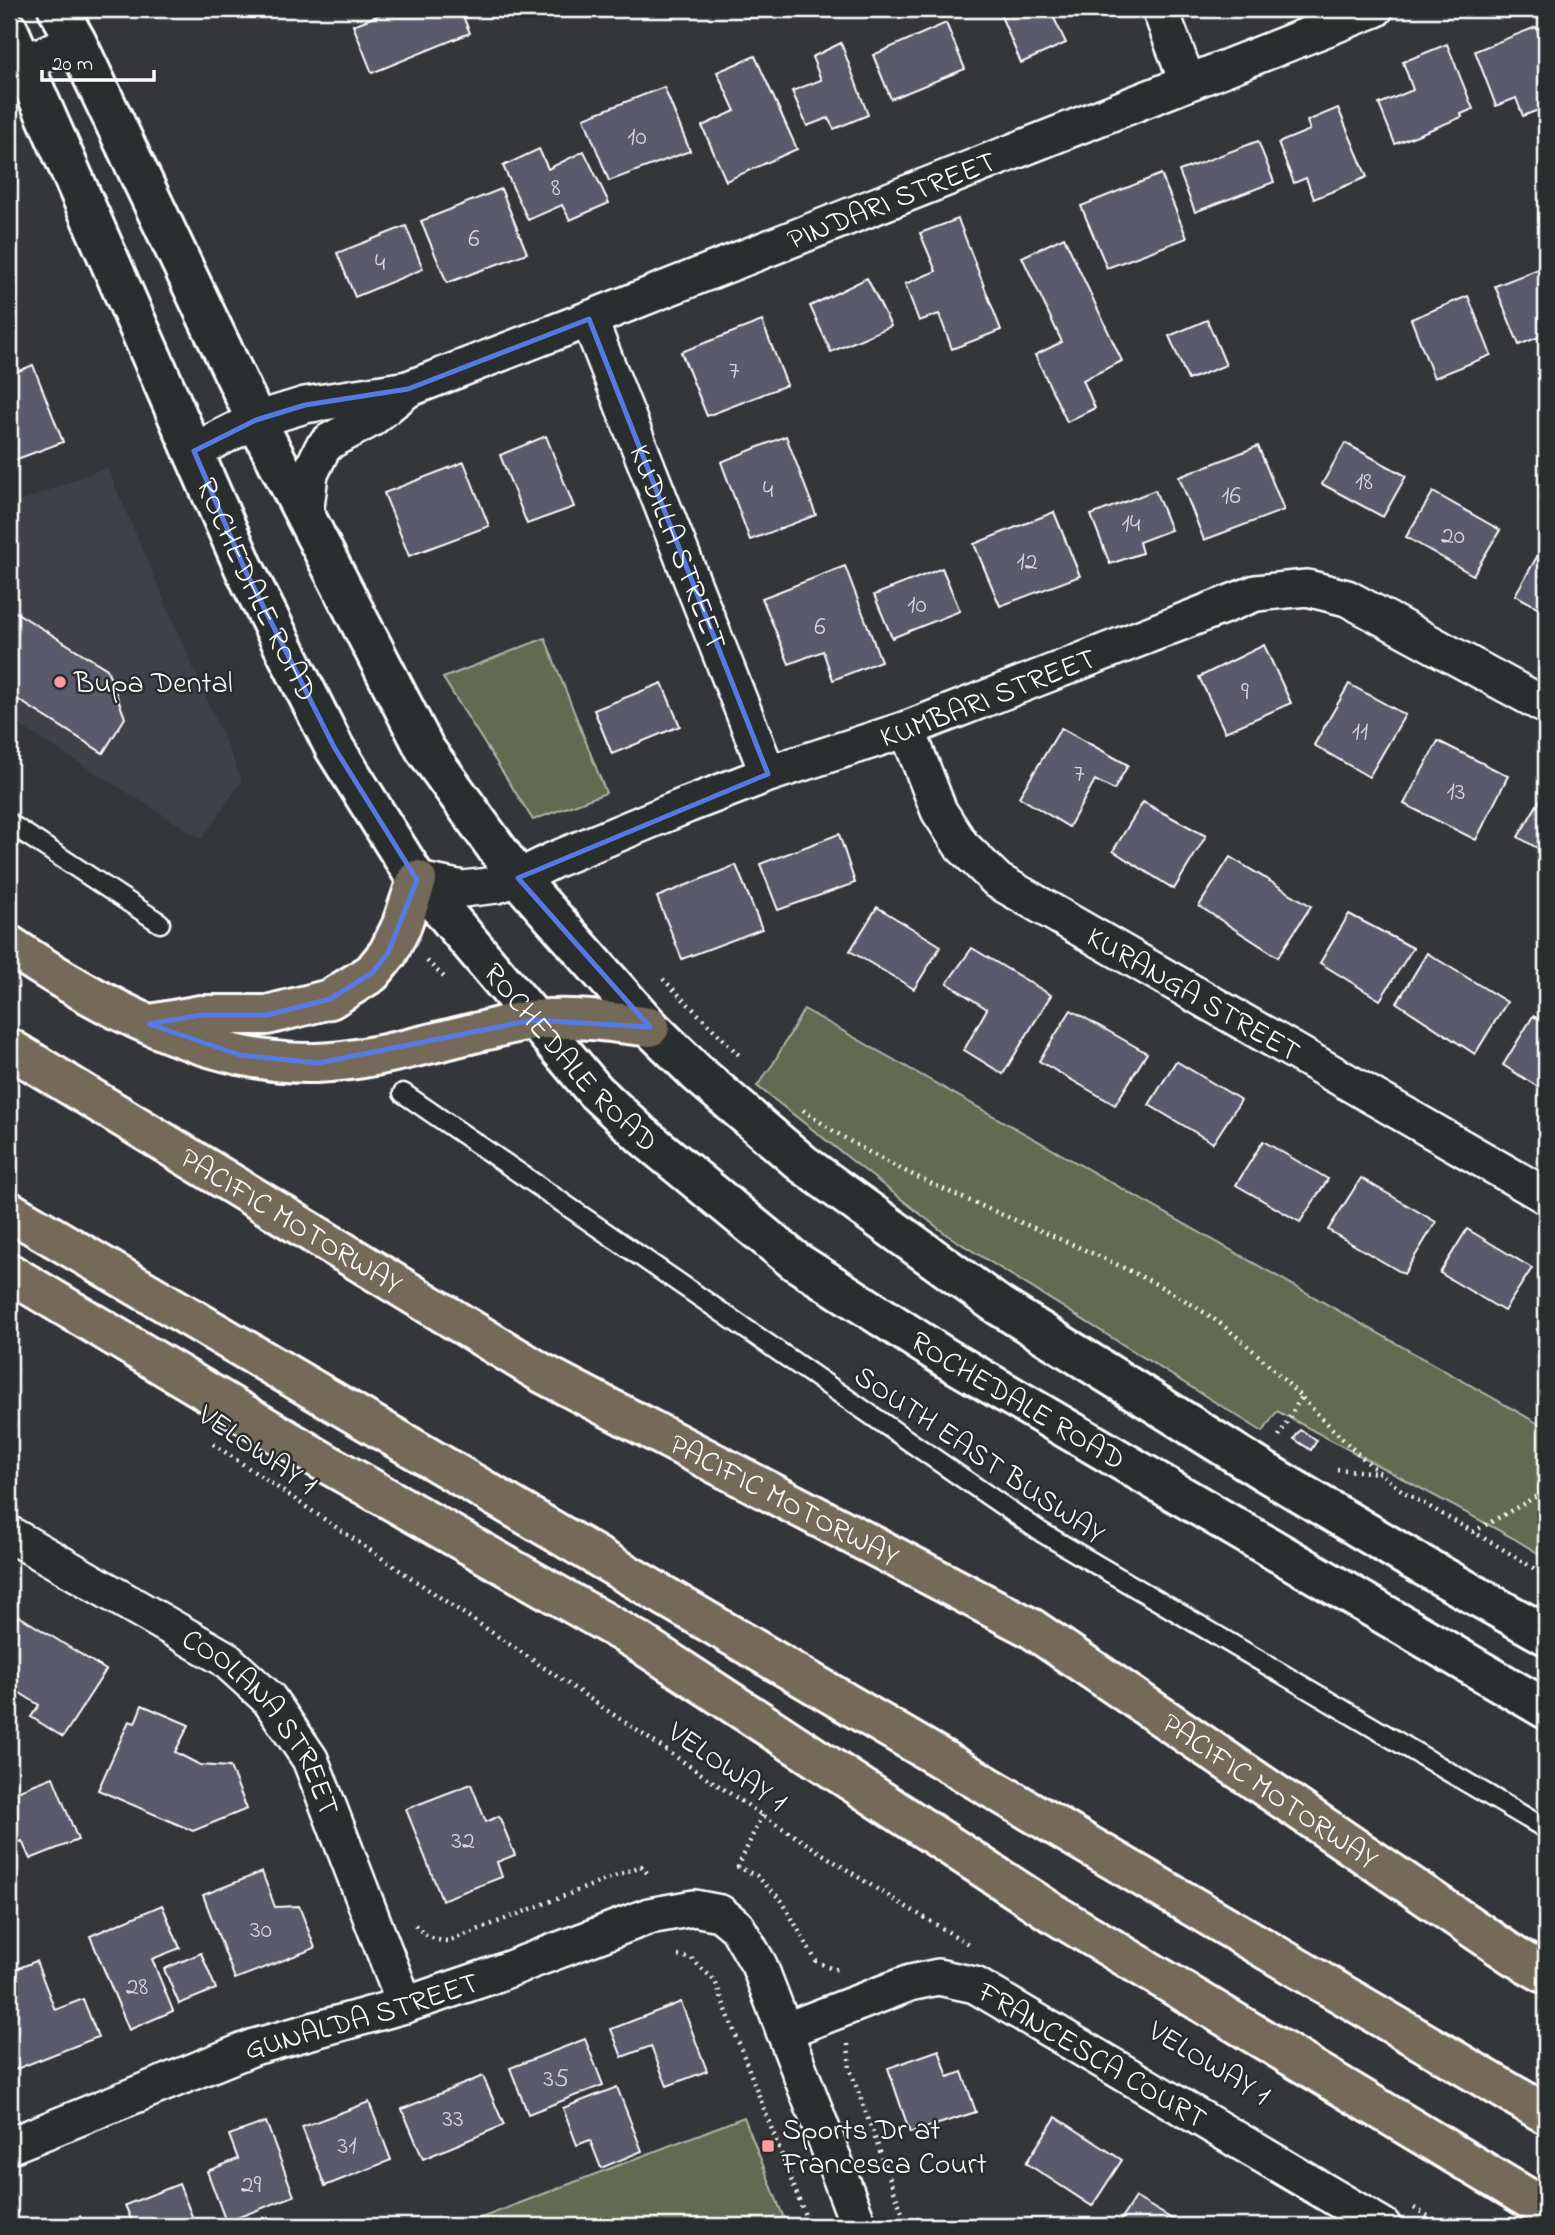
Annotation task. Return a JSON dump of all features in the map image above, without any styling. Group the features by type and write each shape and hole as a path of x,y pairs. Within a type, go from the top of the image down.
{"highway":[{"path":"149,1024 201,1015 267,1015 330,999 372,973 388,953 401,927 418,880"},
{"path":"9,945 93,998 149,1024 240,1055 278,1062 318,1063 368,1056 533,1020 571,1019 650,1027"},
{"name":"PACIFIC MOTORWAY","path":"9,1048 540,1372 1031,1628 1502,1949 1546,1974"},
{"path":"9,1211 1546,2115"},
{"path":"9,1273 327,1463 636,1640 1051,1912 1546,2209"}],"main road":[{"path":"58,9 76,41 256,420 425,749 518,878 650,1027 697,1073 803,1164 998,1305 1262,1470 1411,1559 1546,1635"},
{"name":"ROCHEDALE ROAD","path":"13,55 194,451 245,570 334,747 418,880 595,1091 643,1136 795,1261 946,1358 1546,1709"}],"street":[{"path":"1160,9 1188,81"},
{"name":"PINDARI STREET","path":"194,451 256,420 305,405 408,388 589,320 1188,81 1376,9"},
{"path":"13,55 76,41"},
{"name":"KUDILLA STREET","path":"589,320 768,774"},
{"name":"PINDARI STREET","path":"305,516 310,474 322,449 330,441 371,419 408,388"},
{"name":"KUMBARI STREET","path":"418,880 463,889 497,885 518,878 572,853 768,774 907,729 1256,593 1307,588 1347,598 1546,706"},
{"name":"KURANGA STREET","path":"907,729 939,811 961,845 998,881 1546,1196"},
{"name":"COOLANA STREET","path":"9,1534 224,1658 268,1699 310,1759 405,2005"},
{"name":"GUNALDA STREET","path":"9,2146 254,2047 405,2005 488,1977 649,1916 694,1908 720,1913 737,1927 759,1965 784,2031"},
{"name":"FRANCESCA COURT","path":"784,2031 910,1983 938,1976 975,1985 1383,2226"},
{"path":"784,2031 859,2226"}],"lane":[{"path":"9,823 160,923"},
{"name":"SOUTH EAST BUSWAY","path":"403,1093 1041,1532 1546,1829"}],"path":[{"path":"426,960 455,986"},
{"path":"657,973 751,1066"},
{"path":"800,1107 872,1155 932,1185 1151,1281 1195,1306 1245,1342 1279,1373 1337,1434 1397,1487 1546,1576"},
{"path":"1289,1443 1279,1437 1301,1397"},
{"name":"VELOWAY 1","path":"210,1441 762,1815 880,1891 976,1948"},
{"path":"1332,1469 1382,1474"},
{"path":"1472,1532 1546,1491"},
{"path":"762,1815 738,1867 757,1876 782,1901 816,1961 830,1968 846,1970"},
{"path":"379,1938 409,1924 428,1937 449,1941 641,1866 648,1874"},
{"path":"678,1956 691,1958 715,1981 809,2226"},
{"path":"847,2036 850,2069 907,2226"},
{"path":"1409,2205 1446,2226"}],"highlighted area":[{"path":"589,319 768,774 518,878 650,1027 533,1020 318,1063 240,1055 149,1024 201,1015 267,1015 330,999 372,973 388,953 417,880 334,747 245,570 194,451 256,420 305,405 408,389"}],"shaded area":[{"path":"107,467 242,781 202,839 9,719 9,506"}],"green space":[{"path":"545,638 606,793 533,820 443,678"},
{"path":"804,1009 1546,1428 1546,1558 1277,1411 1263,1432 947,1235 757,1086 773,1064"},
{"path":"744,2117 787,2226 460,2226"}],"building":[{"path":"395,9 460,9 470,33 372,73 353,25"},
{"path":"998,9 1065,9 1052,14 1066,43 1021,63"},
{"path":"946,23 965,69 891,99 873,55"},
{"path":"1536,27 1546,43 1546,107 1523,116 1516,98 1496,106 1475,51"},
{"path":"841,43 868,115 834,129 828,118 807,126 792,91 821,80 812,57"},
{"path":"1447,44 1473,109 1461,114 1462,117 1395,144 1379,104 1413,90 1403,62"},
{"path":"755,56 797,149 726,181 702,126 735,111 717,72"},
{"path":"664,87 690,151 609,181 584,118"},
{"path":"1338,108 1367,177 1314,199 1306,178 1294,183 1278,143 1310,130 1307,121"},
{"path":"1258,141 1274,182 1195,212 1179,171"},
{"path":"539,149 548,169 584,151 609,203 570,220 562,205 528,220 503,166"},
{"path":"1161,174 1187,238 1107,268 1081,206"},
{"path":"501,189 527,253 447,283 421,221"},
{"path":"958,219 1001,330 952,349 939,314 919,321 905,284 936,271 920,233"},
{"path":"406,226 423,269 355,297 337,253"},
{"path":"1064,237 1122,361 1083,380 1095,408 1067,422 1035,355 1062,342 1022,257"},
{"path":"1546,266 1546,334 1519,345 1495,286"},
{"path":"867,278 891,326 831,352 810,306"},
{"path":"1468,296 1491,355 1434,378 1411,319"},
{"path":"1207,320 1226,365 1188,380 1169,336"},
{"path":"762,321 787,385 707,416 681,352"},
{"path":"33,365 63,442 9,462 9,375"},
{"path":"546,436 574,507 527,524 500,455"},
{"path":"786,436 816,515 750,540 721,462"},
{"path":"1345,443 1406,476 1383,517 1322,484"},
{"path":"1258,446 1284,510 1204,540 1179,477"},
{"path":"464,462 489,526 409,556 384,493"},
{"path":"1155,490 1171,530 1139,542 1142,553 1110,564 1091,515"},
{"path":"1433,492 1500,530 1473,575 1406,537"},
{"path":"1054,512 1080,576 1000,606 974,544"},
{"path":"1538,555 1546,559 1546,612 1515,595"},
{"path":"845,566 881,661 833,680 823,651 789,664 762,598"},
{"path":"942,568 960,611 892,638 874,595"},
{"name":"Bupa Dental","path":"9,608 107,669 125,718 103,753 9,694"},
{"path":"1264,645 1291,703 1225,732 1199,677"},
{"path":"662,683 680,726 612,754 594,710"},
{"path":"1349,684 1405,715 1369,777 1314,745"},
{"path":"1061,728 1128,765 1114,790 1095,780 1069,827 1019,797"},
{"path":"1438,741 1508,776 1476,840 1404,804"},
{"path":"1543,795 1546,797 1546,853 1518,837"},
{"path":"1143,802 1206,836 1174,889 1113,851"},
{"path":"839,834 855,883 778,910 760,864"},
{"path":"1230,857 1311,906 1278,957 1199,906"},
{"path":"736,865 762,929 682,959 657,897"},
{"path":"877,907 941,946 914,989 850,951"},
{"path":"1349,914 1413,948 1380,1000 1320,963"},
{"path":"972,948 1051,995 1003,1074 964,1050 987,1009 947,983"},
{"path":"1427,953 1507,1002 1475,1054 1397,1003"},
{"path":"1071,1010 1147,1053 1115,1105 1039,1061"},
{"path":"1533,1016 1546,1023 1546,1092 1503,1065"},
{"path":"1176,1061 1241,1100 1213,1143 1149,1105"},
{"path":"1263,1141 1328,1179 1300,1222 1236,1185"},
{"path":"1361,1178 1436,1222 1404,1274 1328,1230"},
{"path":"1467,1229 1532,1268 1504,1311 1440,1273"},
{"path":"1546,1325 1546,1355 1537,1329"},
{"path":"1300,1430 1317,1440 1311,1450 1294,1439"},
{"path":"19,1616 106,1670 63,1737 31,1717 39,1705 9,1686 9,1632"},
{"path":"142,1705 189,1725 175,1752 200,1765 230,1767 247,1809 193,1831 98,1790 129,1721 135,1723"},
{"path":"53,1777 78,1840 30,1859 22,1841 9,1846 9,1794"},
{"path":"471,1784 486,1822 499,1816 515,1855 497,1862 502,1877 442,1900 406,1809"},
{"path":"262,1872 275,1907 299,1906 315,1948 235,1979 203,1895"},
{"path":"162,1905 180,1948 152,1959 173,2011 129,2030 90,1936"},
{"path":"201,1953 216,1989 179,2004 164,1969"},
{"path":"36,1961 55,2010 83,1999 98,2037 14,2070 9,2056 9,1972"},
{"path":"681,2002 707,2071 667,2086 651,2046 622,2057 611,2029"},
{"path":"585,2039 603,2085 528,2114 510,2068"},
{"path":"939,2050 948,2077 962,2072 976,2112 910,2133 888,2068"},
{"path":"483,2076 504,2125 423,2159 402,2109"},
{"path":"617,2087 642,2151 601,2168 590,2140 577,2145 563,2108"},
{"path":"369,2102 391,2160 325,2186 302,2127"},
{"path":"1056,2117 1122,2160 1092,2206 1026,2163"},
{"path":"266,2122 294,2196 226,2222 207,2171 238,2159 229,2135"},
{"path":"179,2184 196,2226 134,2226 125,2205"},
{"path":"1135,2197 1184,2226 1117,2226"},
{"path":"80,2216 84,2226 54,2226"}],"place":[{"name":"Bupa Dental","path":"60,682"},
{"name":"Sports Dr at Francesca Court","path":"768,2146"}]}
